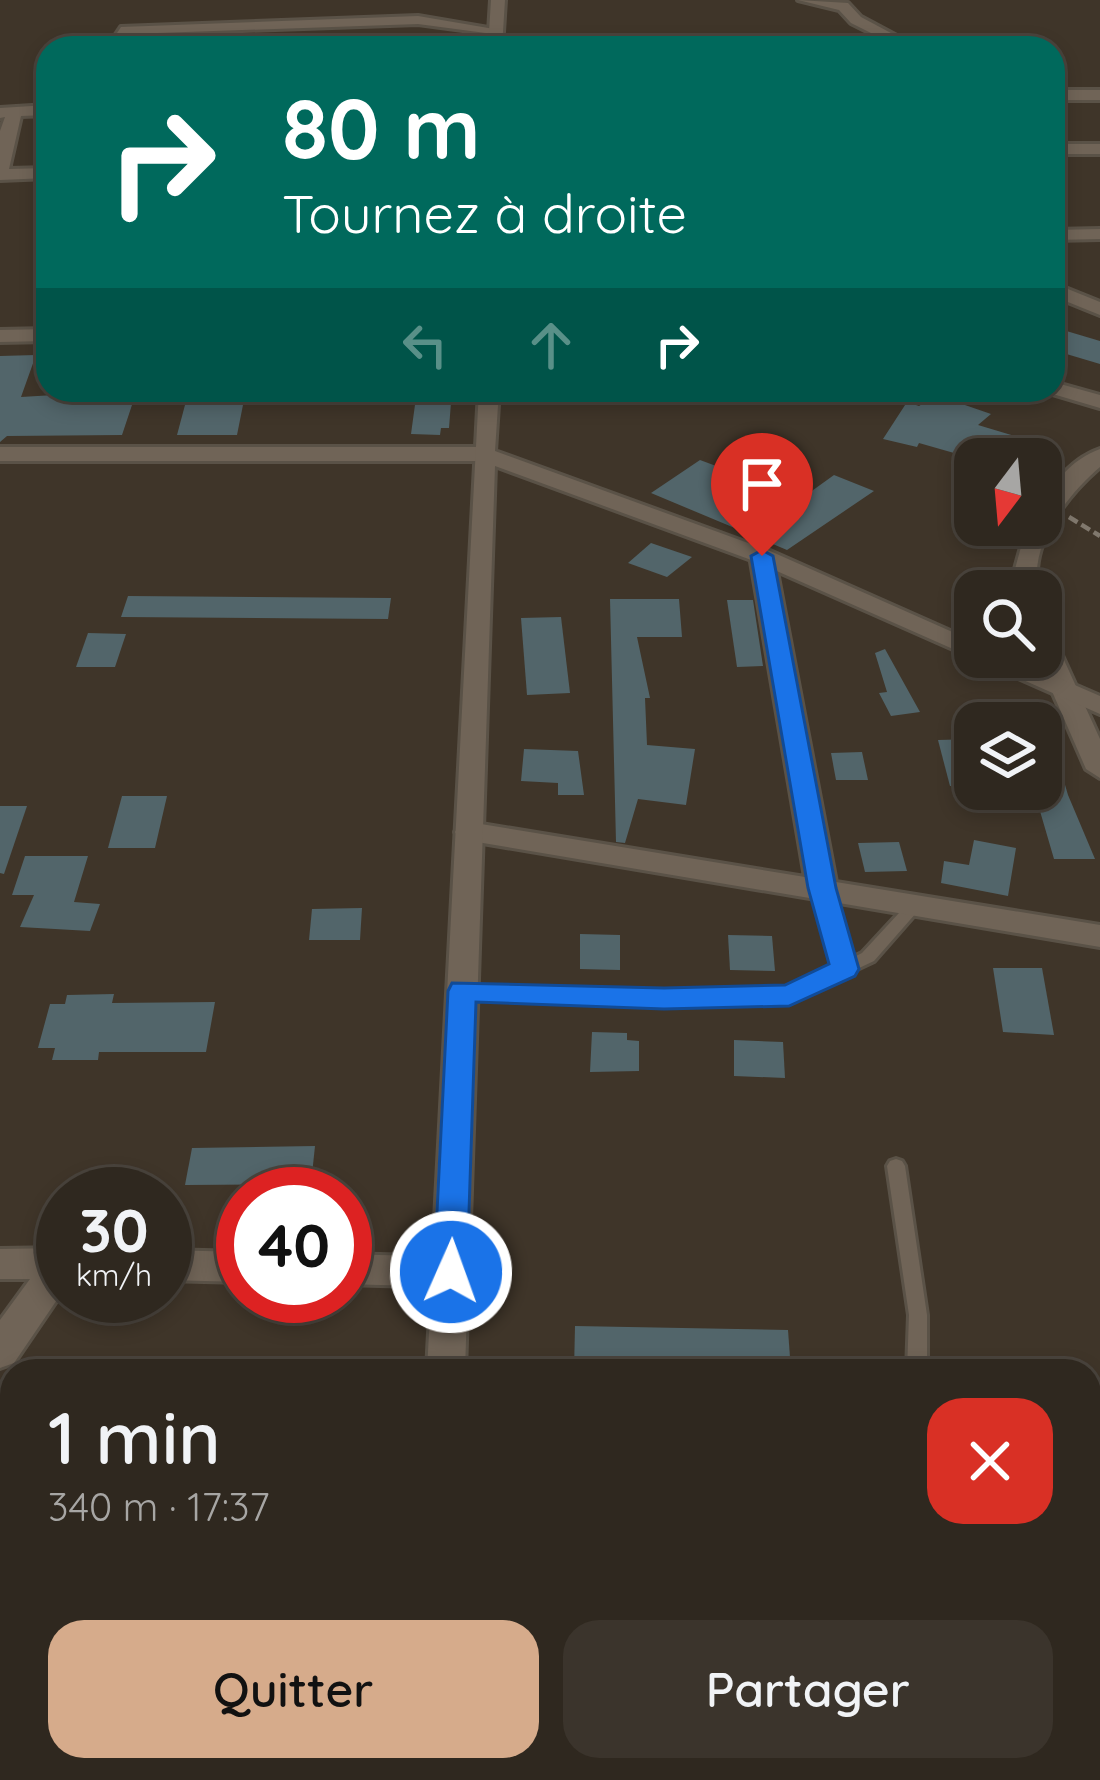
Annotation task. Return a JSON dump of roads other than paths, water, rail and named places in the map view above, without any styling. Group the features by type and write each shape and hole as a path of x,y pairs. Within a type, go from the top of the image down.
{"street":[{"path":"494,36 498,0"},
{"path":"805,0 843,6 856,20 887,36"},
{"path":"271,9 277,16 301,23"},
{"path":"118,36 122,23 418,20 482,36"},
{"path":"1094,95 1100,112"},
{"path":"8,113 0,174 36,172"},
{"path":"1065,149 1100,149"},
{"path":"1065,235 1100,234"},
{"path":"1065,294 1100,309"},
{"path":"0,336 36,335"},
{"path":"1065,392 1100,402"},
{"path":"447,1359 488,402"},
{"path":"0,454 484,454 762,556 954,642"},
{"path":"1062,492 1100,456"},
{"path":"762,556 822,888"},
{"path":"1036,678 1100,706"},
{"path":"1062,678 1100,769"},
{"path":"469,832 1100,936"},
{"path":"0,1264 36,1263"},
{"path":"372,1270 451,1272"},
{"path":"0,1351 36,1300"}],"lane":[{"path":"822,888 844,969"},
{"path":"462,991 664,999 789,995 868,957 916,904"},
{"path":"896,1166 918,1315 917,1359"}]}
